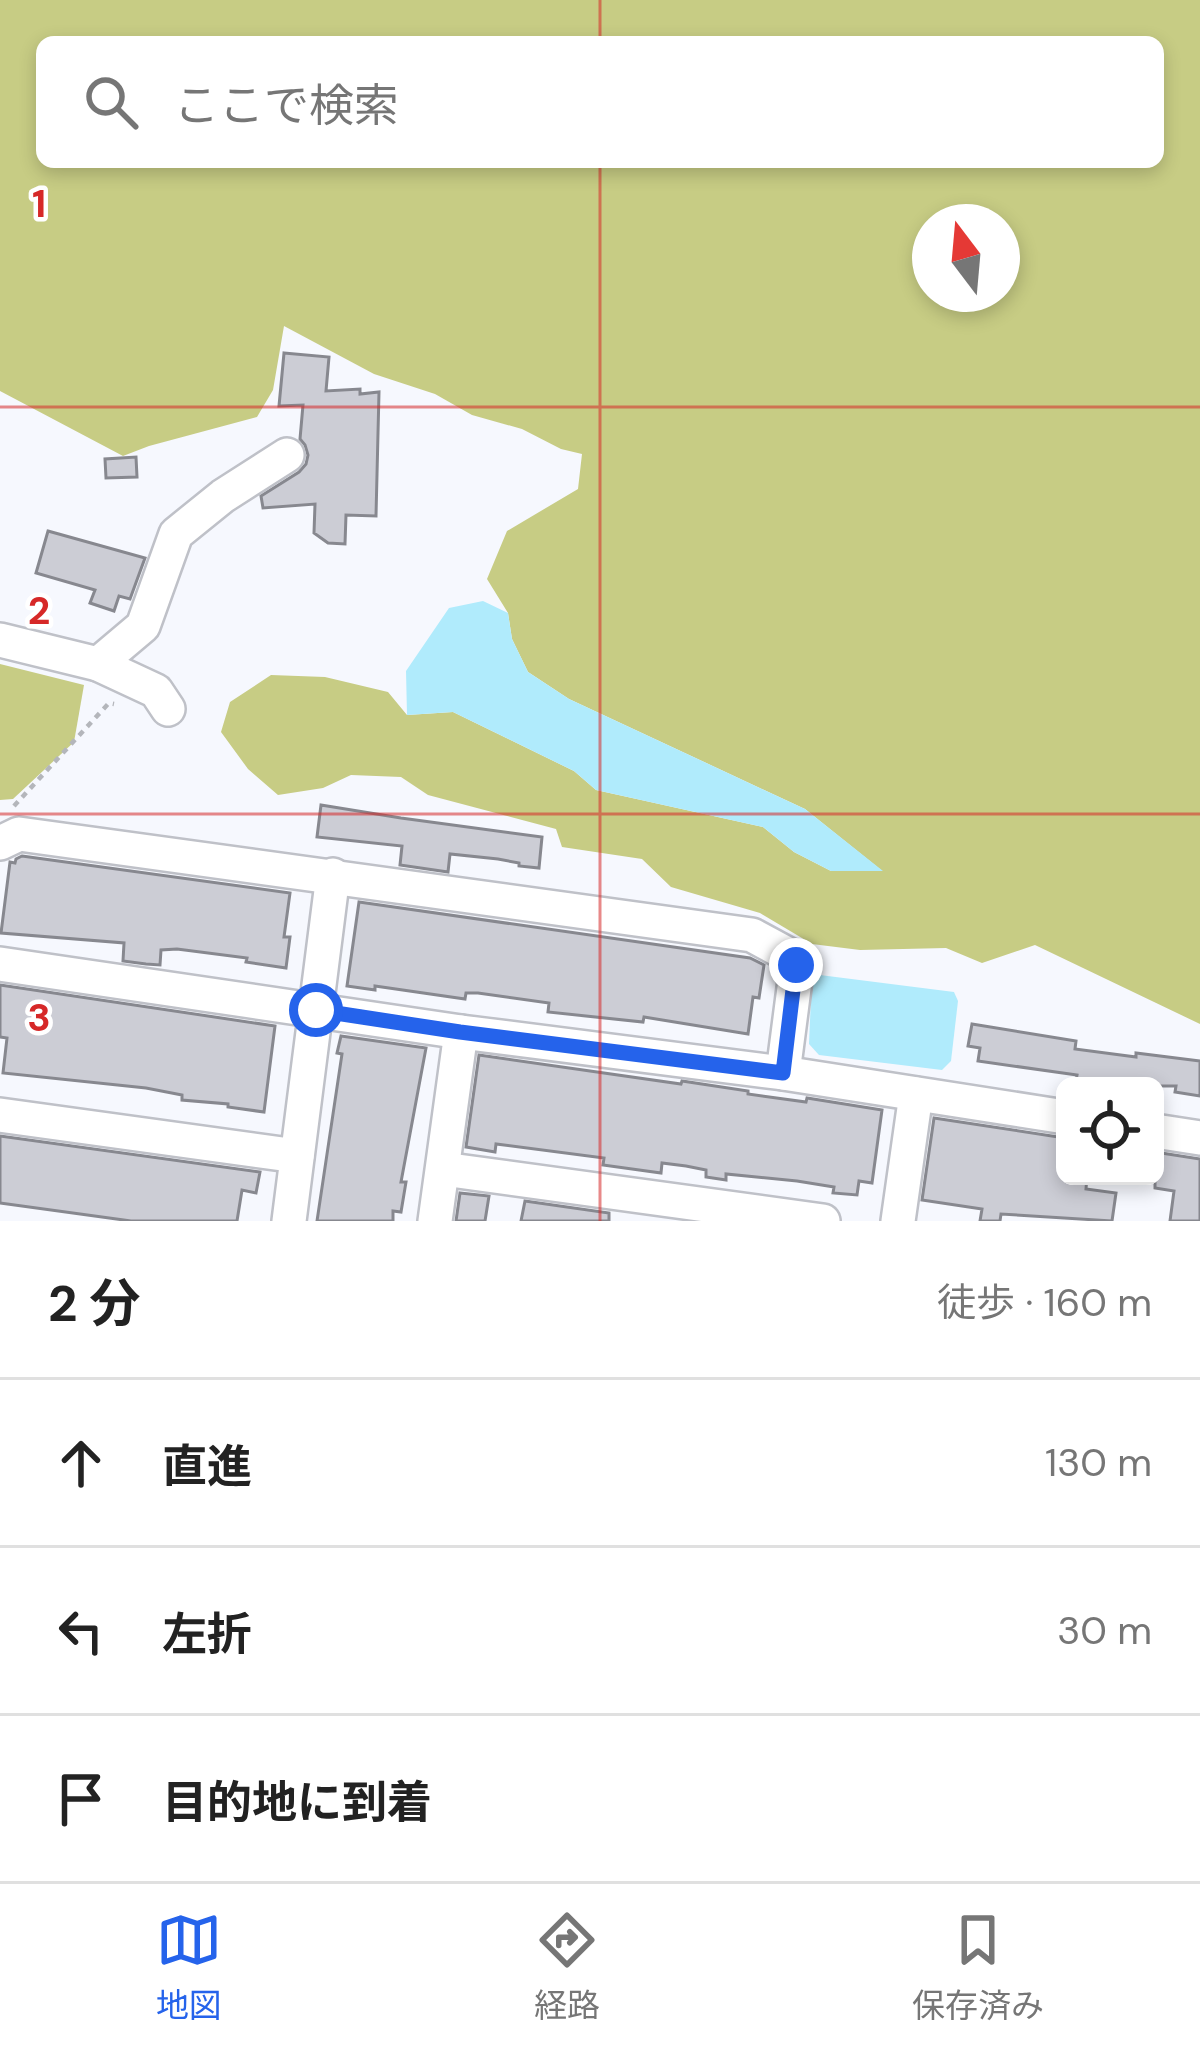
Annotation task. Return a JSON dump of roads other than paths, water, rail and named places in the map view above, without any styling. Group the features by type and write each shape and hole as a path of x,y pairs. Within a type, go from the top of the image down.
{"street":[{"path":"98,664 143,626 176,534 287,455"},
{"path":"0,640 98,664 156,691 168,709"},
{"path":"2,830 752,934 790,955 796,965 783,1073"},
{"path":"289,1221 333,875"},
{"path":"0,964 1056,1116"},
{"path":"435,1221 460,1032"},
{"path":"898,1221 916,1094"},
{"path":"0,1114 297,1156"},
{"path":"1164,1132 1200,1138"},
{"path":"443,1168 823,1221"}],"water":[{"path":"483,601 508,613 512,639 528,672 569,699 805,809 883,871 831,871 794,852 763,827 596,790 574,771 453,712 407,715 406,671 449,608"},
{"path":"812,974 954,992 958,1001 951,1061 942,1070 819,1055 809,1044"}]}
